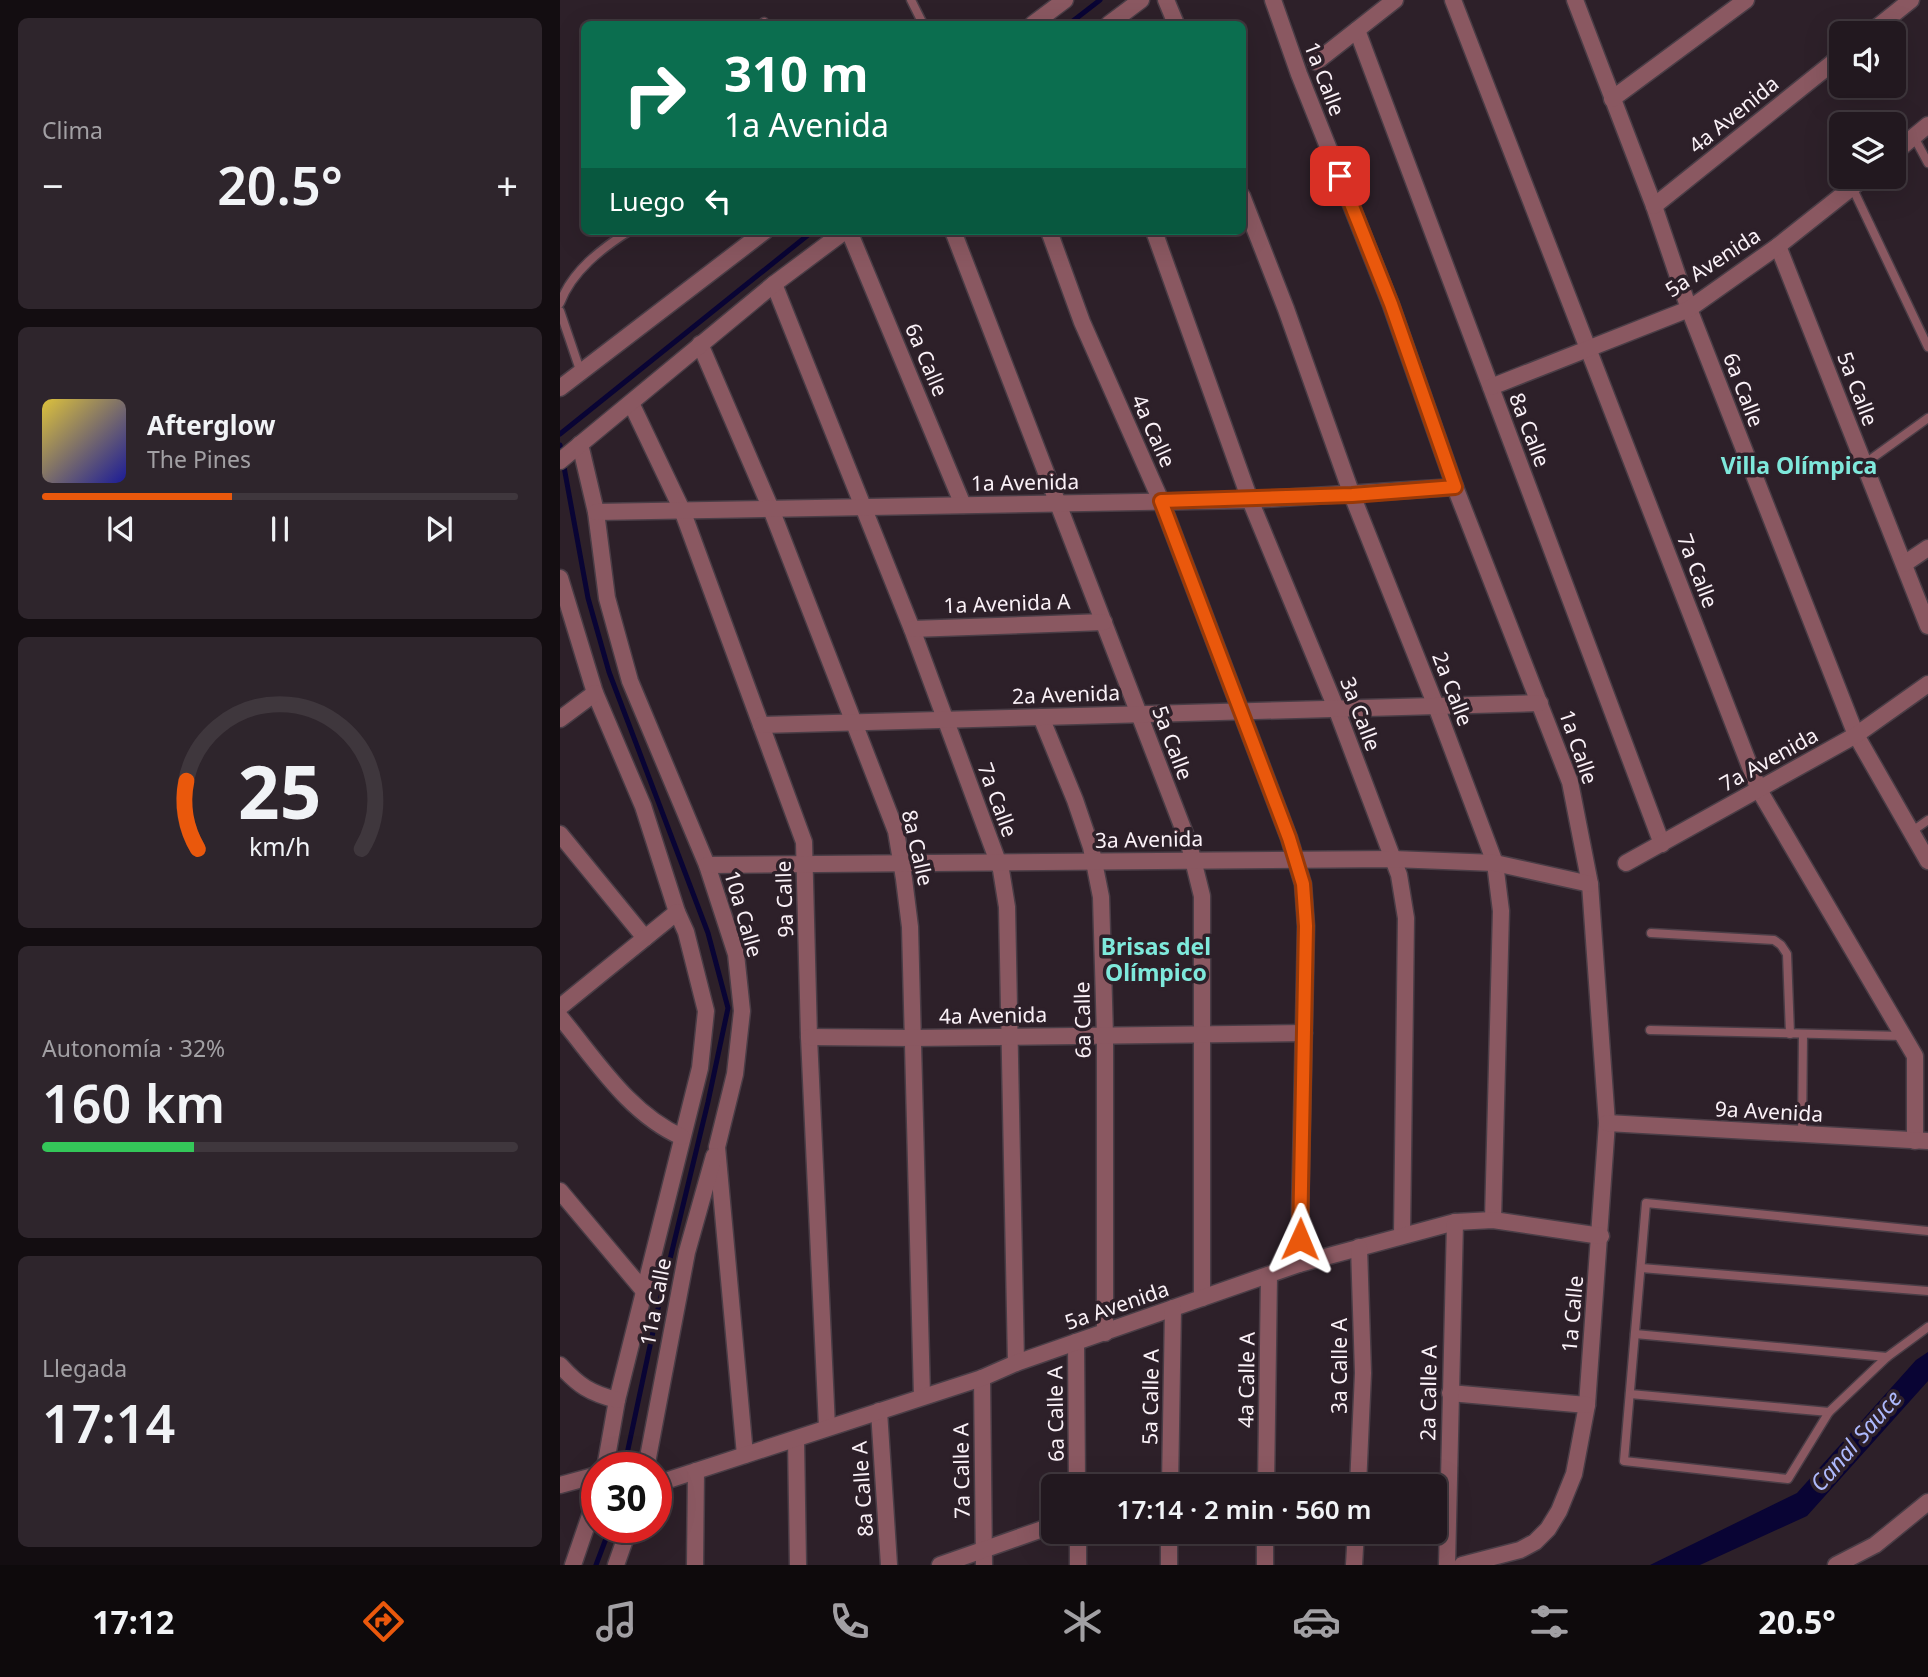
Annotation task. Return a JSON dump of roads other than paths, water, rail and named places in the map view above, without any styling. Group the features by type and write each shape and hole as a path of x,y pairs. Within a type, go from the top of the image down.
{"street":[{"path":"1037,21 1065,0"},
{"path":"1113,21 1141,0"},
{"path":"1166,0 1175,21"},
{"name":"1a Calle","path":"1273,0 1299,74 1391,304 1455,487 1570,782 1590,884 1608,1123 1587,1405 1574,1474 1559,1511 1548,1529 1535,1542 1520,1550 1462,1565"},
{"path":"1315,62 1395,0"},
{"name":"7a Calle","path":"1453,0 1759,790 1903,1036 1922,1052 1922,1141"},
{"name":"6a Calle","path":"1575,0 1654,206 1689,309 1856,735 1928,862"},
{"path":"1612,99 1746,0"},
{"path":"1885,21 1911,0"},
{"name":"8a Calle","path":"1357,30 1662,844"},
{"name":"4a Avenida","path":"1654,206 1829,66"},
{"path":"1906,143 1928,125"},
{"name":"5a Avenida","path":"1491,387 1689,309 1778,246 1849,189"},
{"name":"2a Calle","path":"1246,206 1286,309 1352,495 1495,863 1501,911 1493,1220"},
{"path":"560,388 760,235"},
{"path":"570,453 774,284 841,235"},
{"name":"6a Calle","path":"849,235 963,505"},
{"name":"5a Calle","path":"955,235 1194,861 1202,896 1202,1298"},
{"name":"4a Calle","path":"1050,235 1082,321 1161,501 1303,884 1306,926 1299,1264"},
{"name":"3a Calle","path":"1155,235 1250,500 1336,708 1399,875 1406,918 1402,1235"},
{"name":"5a Calle","path":"1778,246 1928,626"},
{"name":"7a Calle","path":"774,284 912,629 998,862 1007,907 1016,1363"},
{"name":"8a Calle","path":"700,344 771,509 896,831 910,927 922,1396"},
{"name":"9a Calle","path":"631,403 682,510 804,842 809,1037 827,1427"},
{"name":"10a Calle","path":"570,453 596,512 607,598 630,681 707,865 736,954 742,1011 735,1074 717,1147 745,1455"},
{"name":"1a Avenida","path":"596,512 1250,500 1455,487"},
{"path":"1904,564 1928,548"},
{"path":"560,578 595,693 643,806 686,932 706,1011 699,1068 617,1400 608,1452"},
{"name":"1a Avenida A","path":"912,629 1104,622"},
{"name":"7a Avenida","path":"1626,863 1856,735 1928,684"},
{"path":"560,719 595,693"},
{"name":"2a Avenida","path":"761,725 1541,703"},
{"name":"6a Calle","path":"1041,717 1091,847 1101,897 1105,1035 1105,1333"},
{"path":"560,834 645,938"},
{"name":"3a Avenida","path":"707,865 1393,859 1495,863 1590,884"},
{"path":"560,1007 677,912"},
{"path":"560,1017 616,1085 645,1115 662,1129 682,1137"},
{"name":"4a Avenida","path":"809,1037 1304,1033"},
{"name":"9a Avenida","path":"1608,1123 1922,1141"},
{"name":"11a Calle","path":"649,1452 687,1252 717,1147"},
{"path":"560,1191 645,1291"},
{"name":"5a Avenida","path":"672,1479 982,1378 1016,1363 1299,1264 1402,1235 1455,1222 1493,1220 1601,1236"},
{"name":"2a Calle A","path":"1447,1565 1455,1222"},
{"name":"3a Calle A","path":"1359,1247 1363,1373 1359,1474"},
{"name":"4a Calle A","path":"1266,1474 1269,1275"},
{"name":"5a Calle A","path":"1170,1474 1173,1308"},
{"name":"6a Calle A","path":"1076,1342 1077,1474"},
{"path":"560,1365 576,1383 595,1394 617,1400"},
{"name":"7a Calle A","path":"982,1378 984,1557"},
{"path":"1450,1394 1587,1405"},
{"name":"8a Calle A","path":"879,1410 889,1565"},
{"path":"796,1439 797,1565"},
{"path":"695,1565 696,1471"},
{"path":"560,1485 581,1479"},
{"path":"1836,1565 1875,1545 1928,1502"},
{"path":"940,1565 984,1557 1041,1531"},
{"path":"573,1565 581,1542"},
{"path":"616,1565 624,1543"},
{"path":"1078,1544 1078,1565"},
{"path":"1169,1544 1169,1565"},
{"path":"1265,1544 1265,1565"},
{"path":"1354,1565 1355,1544"}],"lane":[{"path":"911,0 922,21"},
{"path":"1914,137 1928,163"},
{"path":"1861,189 1928,347"},
{"path":"560,303 565,289 577,273 623,235"},
{"path":"560,312 581,373"},
{"path":"1864,464 1928,418"},
{"path":"1911,832 1928,820"},
{"path":"1651,933 1774,940 1782,945 1787,954 1790,1034"},
{"path":"1650,1030 1903,1036"},
{"path":"1802,1135 1803,1034"},
{"path":"1928,1231 1646,1203 1624,1461 1788,1479 1829,1412 1886,1357 1928,1328"},
{"path":"1641,1268 1928,1291"},
{"path":"1635,1334 1886,1357"},
{"path":"1630,1394 1829,1412"}],"water":[{"name":"Canal Sauce","path":"1928,1352 1928,1381 1807,1516 1700,1565 1650,1565 1797,1493 1916,1360"}],"waterway":[{"path":"1073,21 1100,0"},
{"path":"560,434 808,235"},
{"path":"560,445 588,598 609,672 708,933 728,1008 627,1452"},
{"path":"596,1565 604,1543"}],"district":[{"name":"Villa Olímpica","path":"1799,466"},
{"name":"Brisas del Olímpico","path":"1156,960"}]}
